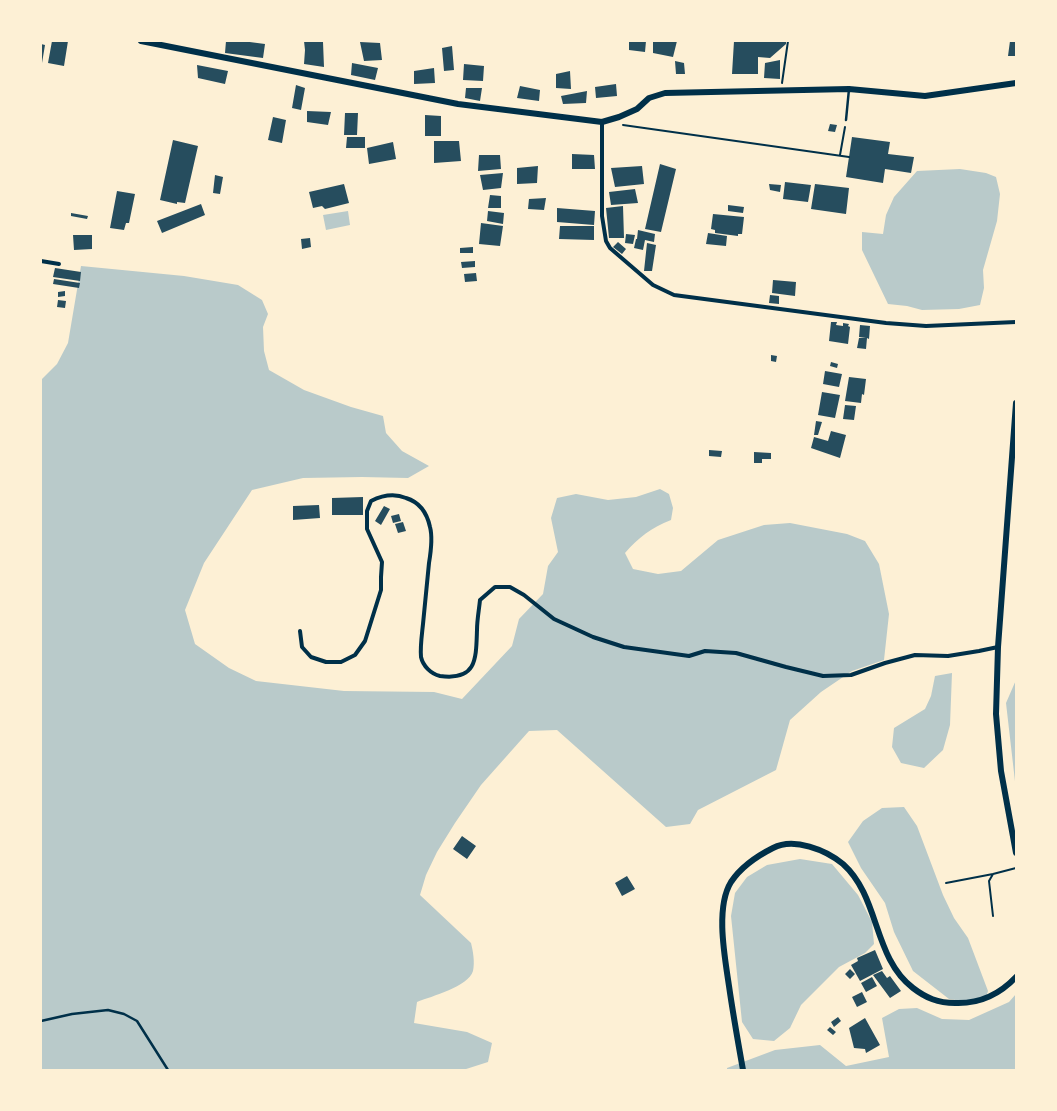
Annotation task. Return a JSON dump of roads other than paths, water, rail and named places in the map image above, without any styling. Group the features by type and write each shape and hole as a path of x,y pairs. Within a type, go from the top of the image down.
{"street":[{"path":"141,41 458,104 602,122 619,117 637,109 649,98 665,93 849,89 925,96 1016,83"},
{"path":"602,122 602,216 606,241 610,248 642,276 653,285 667,292 674,295 725,302 926,326 1016,322"},
{"path":"41,261 59,264"},
{"path":"1016,404 998,647 996,714 1001,771 1016,853"},
{"path":"300,631 302,647 311,657 326,662 341,662 355,655 365,641 380,590 382,562 368,529 367,512 371,501 381,496 399,495 419,504 430,527 431,545 421,658 427,669 436,675 451,677 465,674 473,666 476,652 477,622 480,600 495,587 510,587 524,595 554,619 593,637 624,647 689,656 705,651 736,653 786,668 823,676 851,675 885,663 915,655 948,656 998,647"},
{"path":"743,1070 735,1027 722,933 726,896 731,883 739,872 762,853 776,846 794,844 811,847 829,854 852,873 867,900 894,968 904,981 924,996 937,1001 951,1003 963,1004 977,1002 992,996 1007,986 1016,976"}],"lane":[{"path":"846,120 849,89"},
{"path":"41,1021 72,1014 108,1010 124,1014 136,1021 168,1070"}]}
